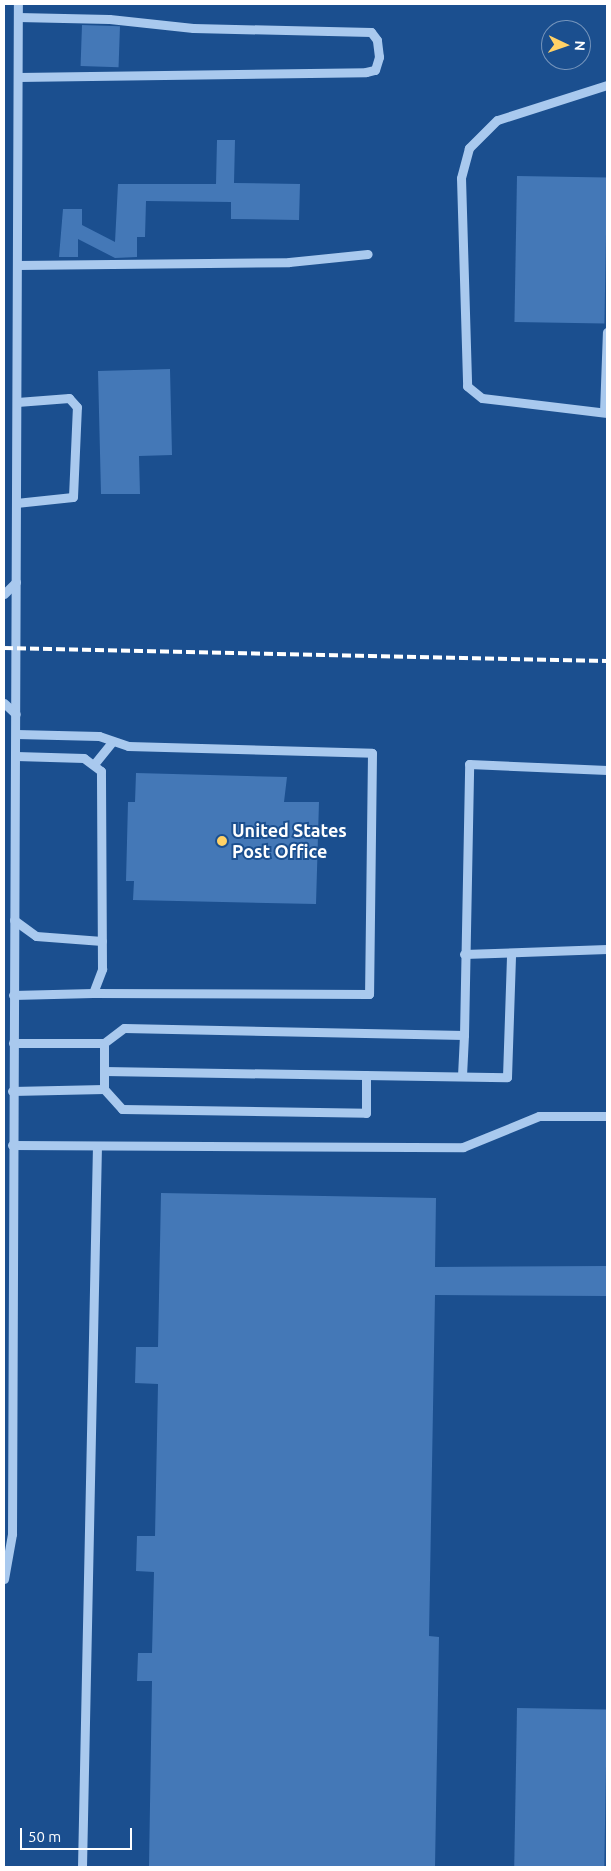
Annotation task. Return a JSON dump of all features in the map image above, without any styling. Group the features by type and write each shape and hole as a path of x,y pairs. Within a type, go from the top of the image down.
{"street":[{"path":"4,1579 12,1534 12,1091 16,756 18,4"},
{"path":"18,17 119,20 193,28 365,31 376,35 379,57 375,70 366,72 18,77"},
{"path":"607,85 496,120 469,148 461,178 467,386 491,399 606,412 607,332"},
{"path":"17,265 290,262 368,254"},
{"path":"16,503 73,497 77,407 68,398 17,402"},
{"path":"4,594 16,582"},
{"path":"4,703 16,714"},
{"path":"13,995 93,993 369,994 372,753 128,746 99,736 16,734"},
{"path":"95,763 113,741"},
{"path":"16,756 84,758 95,763 103,780 102,969 93,993"},
{"path":"462,1076 469,764 607,770"},
{"path":"14,920 36,936 102,941"},
{"path":"464,954 511,954 607,949"},
{"path":"104,1071 508,1077 511,954"},
{"path":"13,1043 104,1044 124,1028 464,1035"},
{"path":"104,1044 104,1089 122,1109 366,1113 366,1075"},
{"path":"12,1091 104,1089"},
{"path":"12,1145 97,1147 464,1147 540,1116 607,1116"},
{"path":"82,1867 97,1147"}],"building":[{"path":"82,25 120,26 119,67 81,66"},
{"path":"217,140 235,140 234,183 300,184 299,220 231,219 231,202 146,201 145,237 137,237 137,257 115,258 78,239 78,257 59,257 63,209 82,209 82,225 115,242 118,184 216,184"},
{"path":"517,176 607,178 604,324 514,322"},
{"path":"170,369 172,455 139,456 140,494 101,494 98,371"},
{"name":"United States Post Office","path":"136,773 287,777 284,802 319,802 316,904 133,900 134,881 126,881 128,802 135,802"},
{"path":"161,1193 436,1198 435,1267 607,1266 607,1296 435,1295 429,1636 439,1637 435,1867 149,1867 152,1681 137,1681 138,1653 152,1653 154,1572 136,1571 137,1536 155,1536 158,1384 135,1383 136,1347 158,1347"},
{"path":"517,1708 607,1710 604,1867 514,1867"}],"railway":[{"path":"4,648 607,661"}],"place":[{"name":"United States Post Office","path":"222,841"}]}
